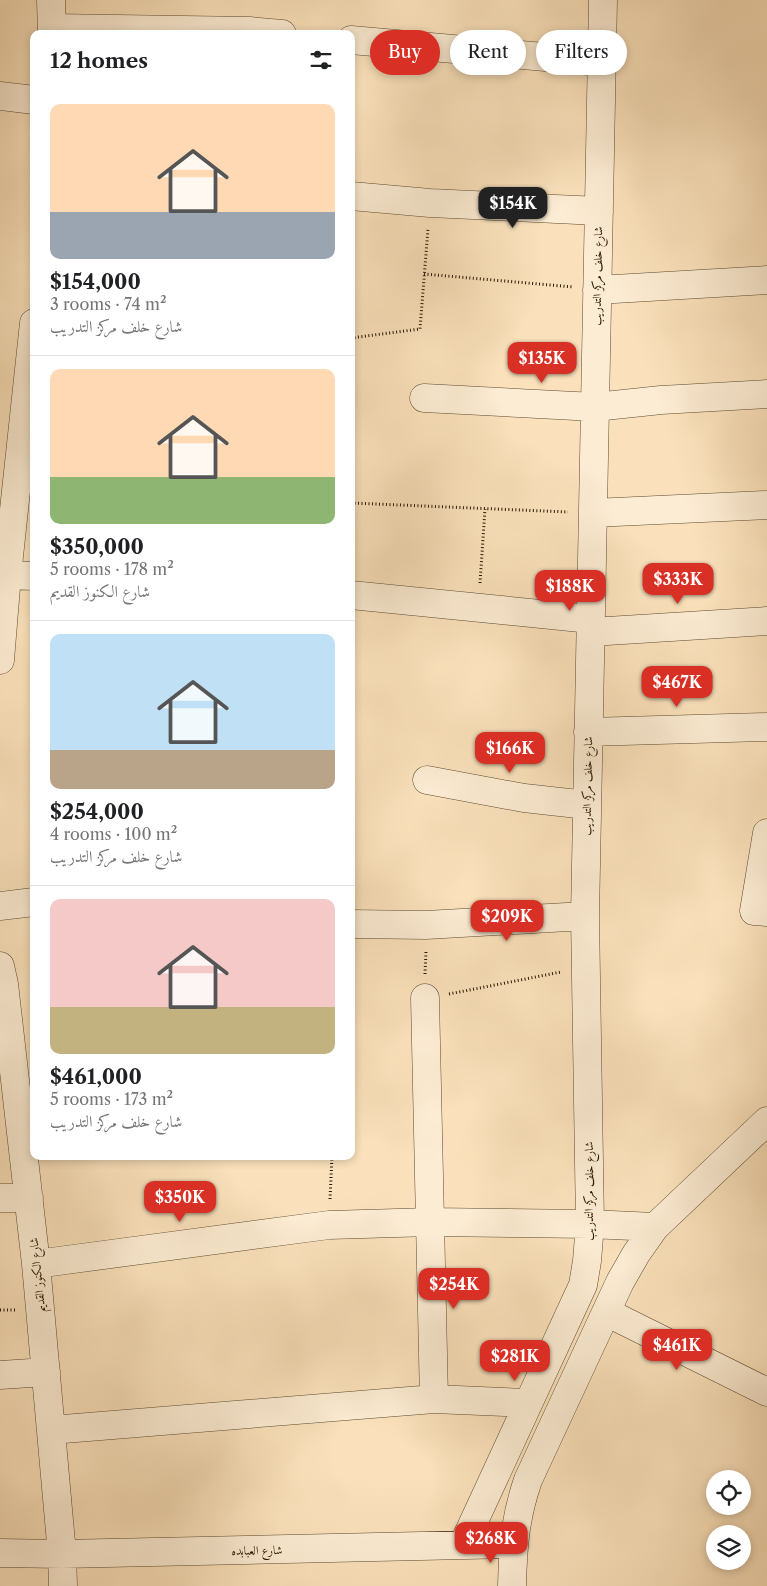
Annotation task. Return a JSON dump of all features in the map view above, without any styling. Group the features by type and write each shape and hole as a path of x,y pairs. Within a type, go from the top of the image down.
{"street":[{"path":"51,0 52,30"},
{"name":"شارع خلف مركز التدريب","path":"602,30 603,0"},
{"path":"355,40 536,56"},
{"name":"شارع خلف مركز التدريب","path":"463,1545 583,1285 590,1224 585,916 601,75"},
{"path":"0,96 30,100"},
{"path":"355,196 430,203 599,211"},
{"path":"597,290 767,280"},
{"path":"424,398 595,407 661,400 767,394"},
{"path":"0,660 4,574 29,424 30,404"},
{"path":"593,513 767,505"},
{"path":"4,574 30,576"},
{"path":"355,595 478,608 591,625 767,621"},
{"path":"588,732 767,727"},
{"path":"427,780 524,798 587,805"},
{"path":"767,833 754,911 767,912"},
{"path":"0,906 30,902"},
{"path":"355,924 426,925 585,916"},
{"name":"شارع الكنوز القديم","path":"1,978 9,1106 29,1198 36,1264 62,1554 63,1586"},
{"path":"425,998 434,1399"},
{"path":"512,1586 513,1544 519,1508 528,1480 620,1282 636,1254 655,1227 767,1121"},
{"path":"0,1198 29,1198"},
{"path":"36,1264 329,1225 431,1222 590,1224 655,1227"},
{"path":"606,1312 767,1392"},
{"path":"0,1375 46,1372"},
{"path":"51,1430 434,1399 528,1403"},
{"name":"شارع العبابده","path":"0,1553 62,1554 513,1544"}],"path":[{"path":"355,337 420,329 430,203"},
{"path":"424,274 597,290"},
{"path":"355,503 593,513"},
{"path":"478,608 485,509"},
{"path":"426,925 425,998 585,967"},
{"path":"329,1225 332,1160"}]}
